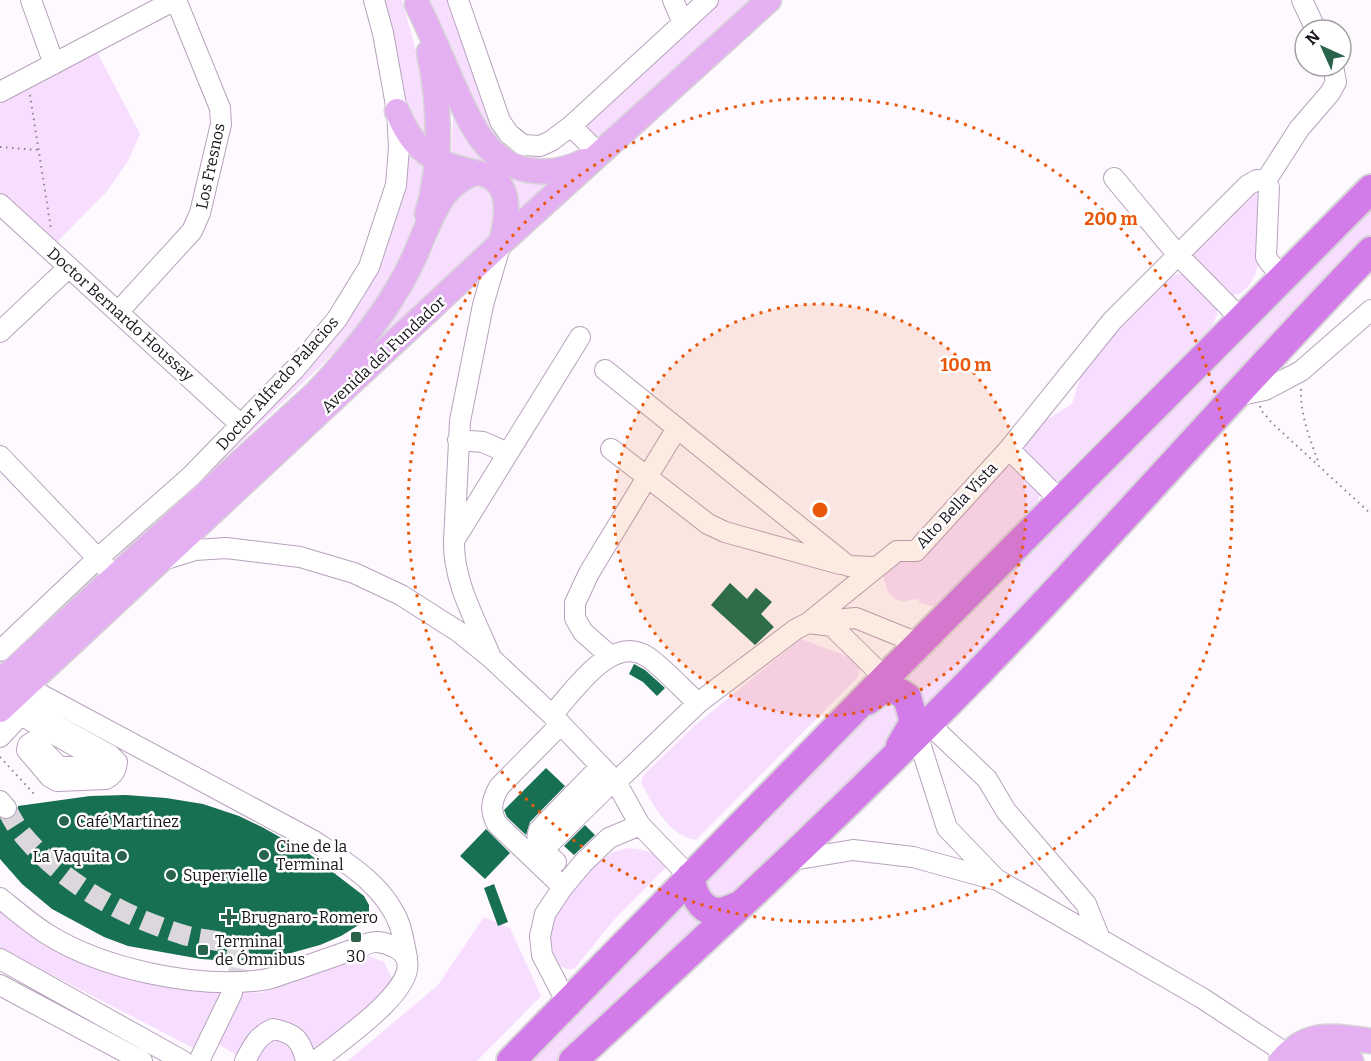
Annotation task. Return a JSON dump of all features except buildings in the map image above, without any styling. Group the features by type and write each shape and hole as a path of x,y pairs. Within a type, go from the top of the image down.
{"highway":[{"path":"508,1061 854,711 893,685 920,644 1371,189"},
{"path":"575,1061 742,904 922,729 1246,394 1371,251"},
{"path":"886,764 906,739 914,722 907,697 893,685"},
{"path":"690,877 694,894 708,909 719,912 742,904"}],"main road":[{"name":"Avenida del Fundador","path":"23,705 58,657 501,243 769,0"},
{"path":"417,2 470,121 490,150 506,164 537,172 571,168 599,154"},
{"path":"408,270 431,201 436,159 436,93 417,2"},
{"path":"397,111 407,133 425,152 436,159 495,180 503,192 507,206 501,243"},
{"path":"408,270 443,196 453,185 474,173"},
{"name":"Avenida del Fundador","path":"0,682 316,393 360,344 408,270"},
{"path":"1289,1058 1296,1046 1319,1036 1371,1041"},
{"path":"1289,1058 1331,1054 1352,1061"}],"street":[{"path":"31,0 54,64"},
{"path":"0,92 176,0"},
{"name":"Los Fresnos","path":"119,311 192,231 201,213 221,124 220,108 176,0"},
{"name":"Doctor Alfredo Palacios","path":"0,651 97,559 191,476 295,369 337,319 369,267 396,185 399,147 397,111 383,33 374,0"},
{"path":"458,0 500,121 509,134 523,145 540,146 572,126 708,0"},
{"path":"673,0 683,23"},
{"path":"1302,0 1310,18"},
{"path":"1284,278 1266,257 1269,187 1265,182 1299,129 1329,93 1336,82 1335,78"},
{"path":"572,126 599,154"},
{"path":"1114,178 1177,255 1242,320"},
{"name":"Alto Bella Vista","path":"567,882 537,841 539,830 610,776 698,703 796,629 808,623 875,567 897,551 916,551 1009,449 1112,321 1248,185 1257,180 1265,182"},
{"name":"Doctor Bernardo Houssay","path":"0,204 241,424"},
{"path":"491,658 461,583 454,554 454,541 458,440 483,305 501,243"},
{"path":"0,332 62,261"},
{"path":"1246,394 1266,390 1301,370 1371,310"},
{"path":"454,541 580,338"},
{"path":"605,370 848,566"},
{"path":"609,655 583,632 575,618 574,603 677,428"},
{"path":"458,440 483,442 508,453"},
{"path":"611,449 708,524 724,532 848,566 875,567"},
{"path":"1009,449 1061,501"},
{"path":"0,456 97,559 116,576"},
{"path":"163,560 195,550 226,548 300,557 354,573 409,600 459,632 491,658 556,719 610,776 640,825 690,877"},
{"path":"808,623 856,618 920,644"},
{"path":"808,623 832,626 893,685"},
{"path":"567,882 497,824 493,817 492,798 499,787 609,655 633,651 646,656 698,703"},
{"path":"0,737 58,657"},
{"path":"23,705 48,722 110,755 117,762 116,770 106,778 57,781 50,777 27,750 28,745 32,742 37,744 59,767 90,767 97,762 94,757 23,705"},
{"path":"23,705 314,842 368,880 386,901 399,925 409,972 391,999 316,1061"},
{"path":"922,729 947,828 996,879"},
{"path":"922,729 987,779 1006,812 1086,904 1100,939"},
{"path":"567,1003 542,955 540,936 545,914 567,882 609,838 640,825"},
{"path":"786,861 853,850 913,857 996,879 1202,998 1289,1058"},
{"path":"0,898 48,934 81,951 157,975 196,980 242,982 265,980 376,941 399,950 407,958"},
{"path":"0,959 138,1036 172,1058"},
{"path":"0,985 142,1061"},
{"path":"199,1061 232,993"},
{"path":"245,1061 255,1041 273,1029 294,1036 303,1046 306,1061"},
{"path":"107,1043 138,1036"}],"path":[{"path":"28,77 39,150 62,261"},
{"path":"0,147 39,150"},
{"path":"1301,370 1300,402 1306,429 1320,467"},
{"path":"1246,394 1272,423 1371,514"},
{"path":"0,757 36,796"}],"shaded area":[{"path":"380,0 402,0 420,65 427,102 427,148 407,125"},
{"path":"430,0 452,0 494,120 541,152 536,168 504,155 460,82"},
{"path":"718,0 758,0 600,145 582,126"},
{"path":"97,52 140,134 128,161 107,191 56,243 0,194 0,101"},
{"path":"450,88 475,140 555,176 517,211 451,156 453,117"},
{"path":"405,140 425,160 418,207 399,262 367,315 353,335 126,552 121,546 342,326"},
{"path":"472,181 497,191 493,231 375,350 351,370 407,300 434,246 453,197"},
{"path":"1255,190 1258,195 1259,261 1248,287 1243,292 1230,295 1215,285 1190,252"},
{"path":"1371,201 1371,241 927,715 893,679"},
{"path":"1178,274 1186,275 1217,305 1217,315 1212,326 1060,479 1054,481 1026,454 1024,445 1035,427 1072,404 1082,372 1102,338 1167,279"},
{"path":"1009,466 1020,468 1038,484 1040,495 1035,506 937,605 920,603 918,599 905,601 894,598 885,585 883,570 1000,471"},
{"path":"93,571 99,577 0,669 0,658"},
{"path":"801,639 860,661 858,677 696,840 678,833 663,818 651,800 641,782 643,776 694,726"},
{"path":"887,704 897,711 900,731 732,895 713,904 701,886 873,710"},
{"path":"628,848 655,854 667,866 614,920 574,969 566,969 557,964 551,932 553,922 565,899 592,868 612,853"},
{"path":"684,892 715,919 561,1061 521,1061"},
{"path":"0,906 170,984 261,993 364,954 384,962 393,981 374,1004 301,1061 248,1061 205,1037 197,1050 0,948"},
{"path":"484,917 510,928 541,996 477,1061 348,1061 438,985"}],"tunnel":[{"path":"6,808 20,832 39,853 75,883 95,896 159,926 188,936 235,946 240,962 232,993"}],"place":[{"name":"Café Martínez","path":"64,821"},
{"name":"Cine de la Terminal","path":"264,855"},
{"name":"La Vaquita","path":"122,856"},
{"name":"Supervielle","path":"171,875"},
{"name":"Brugnaro-Romero","path":"229,917"},
{"name":"30","path":"356,937"},
{"name":"Terminal de Ómnibus","path":"203,950"}]}
